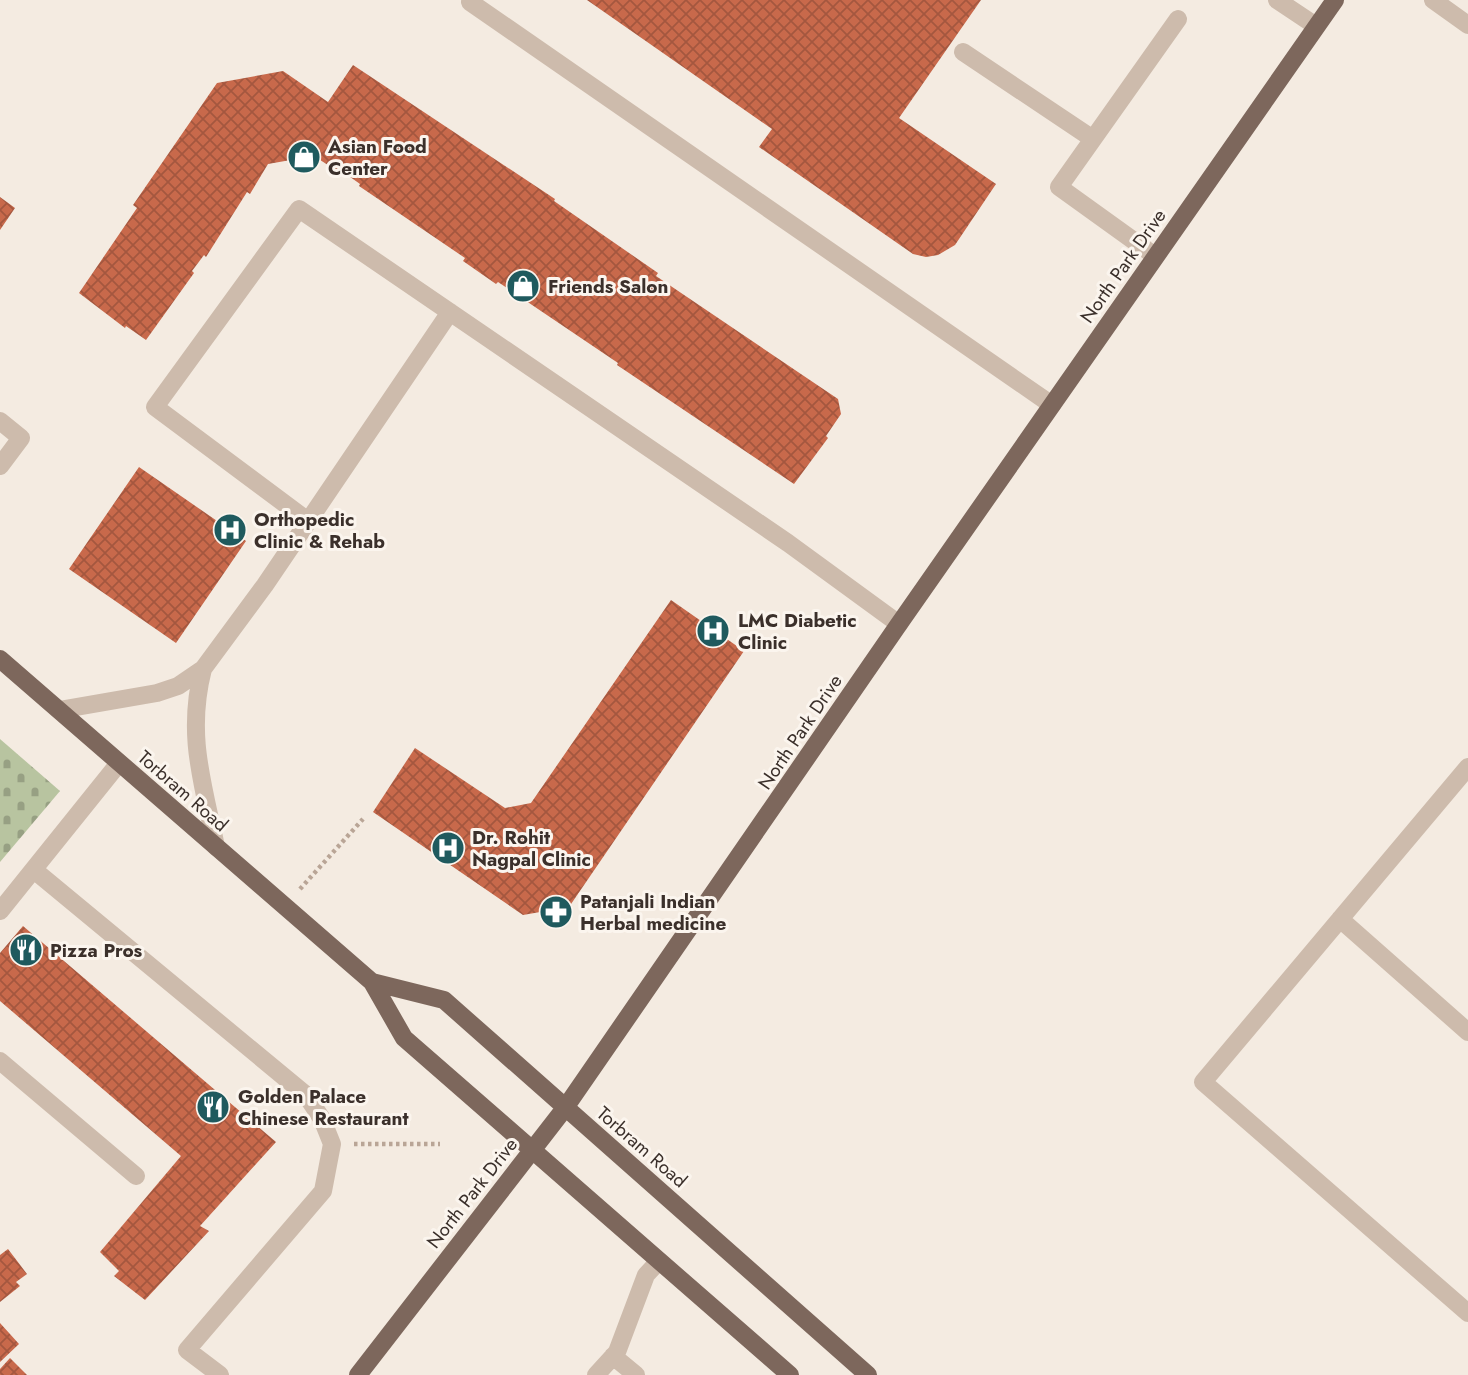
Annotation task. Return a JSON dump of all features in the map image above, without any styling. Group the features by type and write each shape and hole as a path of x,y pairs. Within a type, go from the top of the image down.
{"main road":[{"name":"North Park Drive","path":"358,1375 565,1108 1335,0"},
{"name":"Torbram Road","path":"0,659 372,982 404,1038 531,1152 790,1375"},
{"name":"Torbram Road","path":"372,982 444,1000 867,1375"}],"lane":[{"path":"1277,0 1316,26"},
{"path":"1433,0 1468,25"},
{"path":"470,2 1052,405"},
{"path":"1155,256 1059,187 1178,19"},
{"path":"963,52 1093,139"},
{"path":"308,521 155,407 299,209 788,542 899,624"},
{"path":"59,710 157,693 178,686 203,669 308,521 450,312"},
{"path":"0,421 21,438 0,466"},
{"path":"203,669 194,716 196,747 216,848"},
{"path":"0,911 119,763"},
{"path":"1465,776 1203,1082 1468,1313"},
{"path":"34,870 306,1095 322,1119 332,1144 323,1191 187,1350 220,1375"},
{"path":"1340,919 1468,1032"},
{"path":"0,1061 136,1176"},
{"path":"596,1375 617,1352 646,1275 658,1262"},
{"path":"613,1356 636,1375"}],"path":[{"path":"285,907 363,819"},
{"path":"332,1144 440,1144"}],"green space":[{"path":"0,739 60,791 0,862"}],"building":[{"path":"587,0 981,0 899,118 996,184 955,245 938,255 926,257 913,254 759,147 772,129"},
{"path":"353,65 555,199 554,201 658,273 656,276 838,399 841,414 826,436 828,438 794,484 498,282 496,284 463,261 465,258 359,186 360,184 346,174 345,176 317,158 319,155 268,164 250,194 247,192 206,257 204,255 192,271 194,273 146,340 126,326 125,328 79,293 137,208 133,205 217,83 283,71 328,102"},
{"path":"0,197 15,208 0,230"},
{"path":"139,467 246,541 176,643 69,569"},
{"path":"671,600 744,651 569,907 523,915 373,812 415,748 505,808 531,803"},
{"path":"23,926 276,1142 200,1226 209,1231 145,1300 114,1276 119,1271 100,1252 181,1156 0,1001 0,953"},
{"path":"8,1249 27,1274 16,1282 20,1286 0,1302 0,1255"},
{"path":"0,1323 19,1344 0,1362"},
{"path":"10,1358 27,1375 0,1375 0,1369"}],"place":[{"name":"Asian Food Center","path":"304,157"},
{"name":"Friends Salon","path":"523,286"},
{"name":"Orthopedic Clinic & Rehab","path":"230,530"},
{"name":"LMC Diabetic Clinic","path":"713,631"},
{"name":"Dr. Rohit Nagpal Clinic","path":"448,848"},
{"name":"Patanjali Indian Herbal medicine","path":"556,912"},
{"name":"Pizza Pros","path":"26,950"},
{"name":"Golden Palace Chinese Restaurant","path":"213,1107"}]}
